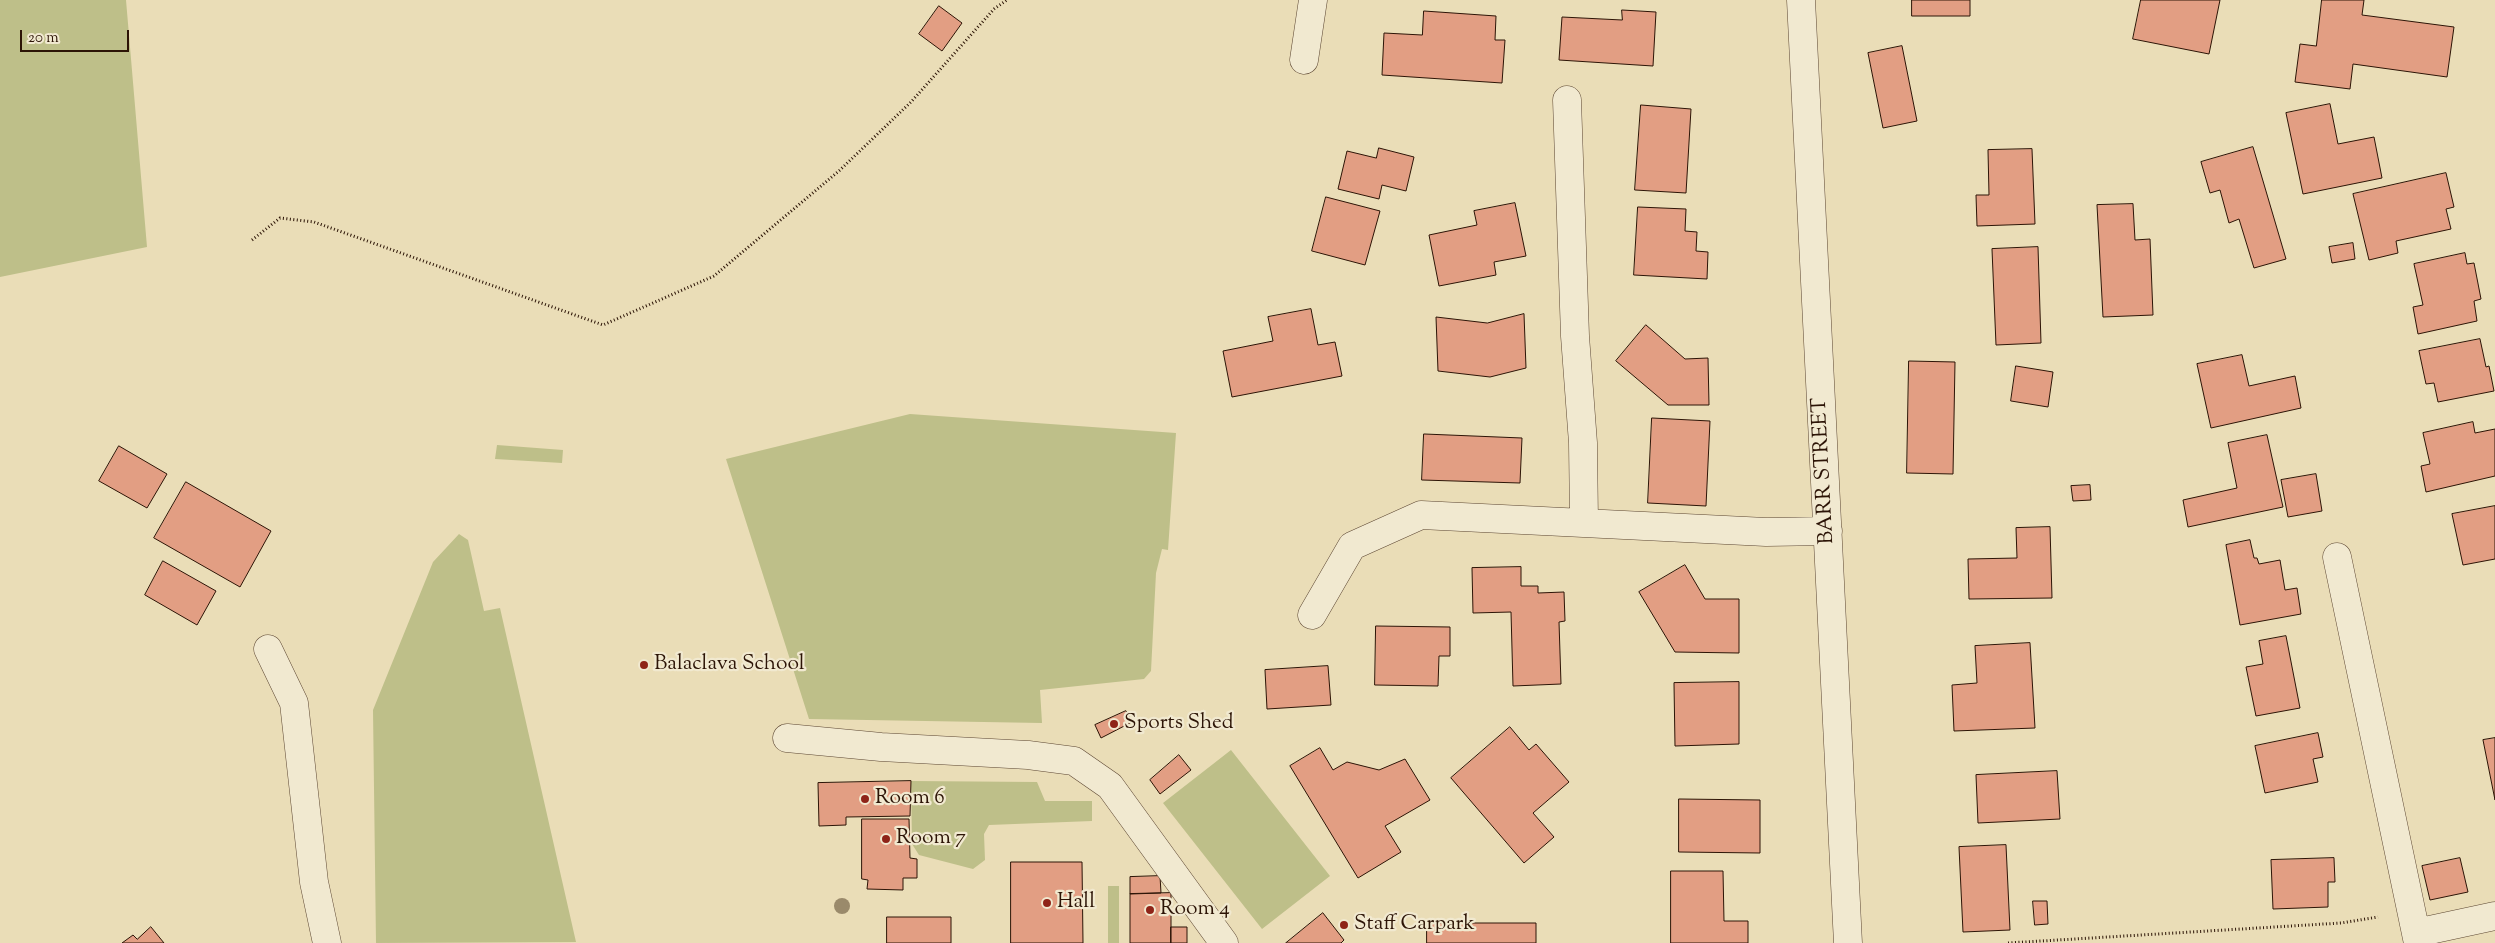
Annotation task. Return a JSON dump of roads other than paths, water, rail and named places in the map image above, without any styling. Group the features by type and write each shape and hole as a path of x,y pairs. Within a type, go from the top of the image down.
{"street":[{"path":"1304,60 1313,0"},
{"name":"BARR STREET","path":"1801,0 1848,943"},
{"path":"1567,100 1575,336 1583,442 1584,522"},
{"path":"1312,615 1352,546 1421,515 1766,532 1828,531"},
{"path":"2337,557 2415,929 2495,916"},
{"path":"268,650 294,703 314,882 327,943"},
{"path":"787,738 881,747 1028,755 1074,761 1110,786 1224,943"}],"place":[{"name":"Balaclava School","path":"644,665"},
{"name":"Sports Shed","path":"1114,724"},
{"name":"Room 6","path":"865,799"},
{"name":"Room 7","path":"886,839"},
{"name":"Hall","path":"1047,903"},
{"name":"Room 4","path":"1150,910"},
{"name":"Staff Carpark","path":"1344,925"}]}
